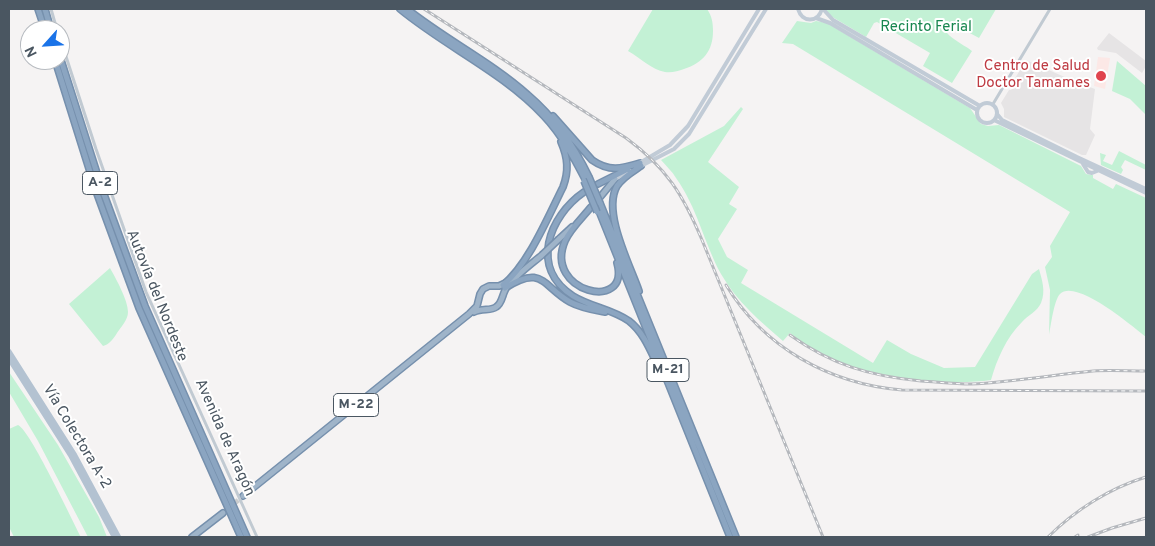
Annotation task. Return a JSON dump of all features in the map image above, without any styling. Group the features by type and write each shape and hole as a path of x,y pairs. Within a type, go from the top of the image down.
{"highway":[{"name":"M-21","path":"400,9 427,31 500,79 526,99 553,127 600,203 736,537"},
{"name":"M-21","path":"407,9 516,85 557,124 578,156 598,212 730,537"},
{"name":"Autovía del Nordeste","path":"58,70 99,199 139,308 241,537"},
{"name":"Autovía del Nordeste","path":"64,70 102,188 145,306 247,537"},
{"path":"516,85 530,94 550,112 592,160 598,164 611,169 640,165"},
{"path":"502,296 504,287 531,250 563,187 568,170 567,160 559,140 526,99"},
{"path":"640,165 618,185 614,197 613,210 618,233 660,350"},
{"path":"598,184 629,169"},
{"name":"M-22","path":"470,314 479,300 483,289 489,286 504,287 542,256 591,207 615,179"},
{"path":"584,192 562,213 553,228 548,244 549,262 557,280 571,294 624,319 638,329 644,337 680,412"},
{"path":"591,207 568,235 563,248 562,261 566,272 573,282 583,289 596,293 604,292 614,286 619,271 598,212"},
{"path":"504,287 524,278 538,279 548,284 574,304 624,319"},
{"path":"495,287 501,292 502,296"},
{"name":"M-22","path":"243,496 470,314 498,306 502,296"},
{"path":"479,300 486,308"},
{"path":"192,537 222,512"}],"main road":[{"path":"615,179 670,146 688,126 759,9"},
{"path":"615,179 629,169 674,149 689,134 767,9"},
{"path":"798,9 804,18 812,20 819,16 822,9 833,20 978,108"},
{"path":"816,18 830,23 978,108"},
{"path":"978,108 987,102 993,104 1002,120 1146,193"},
{"path":"978,108 978,116 983,122 990,123 998,114"},
{"path":"994,120 1083,164 1146,189"},
{"name":"Vía Colectora A-2","path":"9,352 75,455 119,537"},
{"name":"Vía Colectora A-2","path":"9,359 70,455 114,537"}],"street":[{"path":"993,104 1050,9"},
{"name":"Avenida de Aragón","path":"70,69 146,292 256,537"}],"shaded area":[{"path":"1109,33 1146,61 1146,66 1142,73 1116,53 1098,50 1097,48"},
{"name":"Centro de Salud Doctor Tamames","path":"1098,57 1110,58 1105,89 1094,86"},
{"path":"1026,60 1095,89 1090,129 1095,135 1086,155 1082,155 1004,117 1004,109 1001,103 1009,90 1013,88 1011,85"}],"green space":[{"path":"653,9 707,9 712,22 713,38 709,50 702,60 684,69 665,72 650,66 628,51"},
{"name":"Recinto Ferial","path":"825,9 996,9 979,38 953,24 947,26 946,30 952,38 972,51 952,83 923,66 930,53 877,22 874,23 866,37 829,15"},
{"path":"797,21 827,23 970,108 981,124 988,126 999,125 1081,166 1086,174 1093,175 1093,178 1113,189 1116,184 1146,198 1146,337 1091,298 1068,291 1060,294 1058,297 1054,307 1049,335 1050,290 1045,267 1052,257 1050,246 1070,212 793,44 782,43"},
{"path":"1117,61 1146,86 1146,115 1130,99 1112,91"},
{"path":"741,107 743,109 708,162 739,187 729,204 737,209 718,239 727,257 748,270 741,283 873,363 887,340 911,354 944,368 975,367 1032,274 1039,269 1043,290 1041,303 1011,335 999,357 991,380 972,382 927,381 857,368 818,353 790,333 783,341 742,302 721,274 690,201 673,173 661,160 724,126"},
{"path":"1119,151 1146,165 1146,170 1125,160 1121,167 1123,170 1121,174 1101,165 1100,153 1106,155 1103,161 1112,165"},
{"path":"110,268 124,296 128,315 126,321 114,337 103,346 69,304"},
{"path":"9,372 58,445 99,517 107,537 88,537 38,441 9,392"},
{"path":"18,425 32,442 41,458 81,537 14,537 9,527 9,429"}],"tunnel":[{"path":"223,513 243,496"}],"railway":[{"path":"424,9 626,138 652,160 672,183 688,209 702,240 823,537"},
{"path":"726,285 759,327 779,344 801,359 849,380 902,390 1146,391"},
{"path":"790,335 821,354 852,367 885,376 921,381 971,384 1093,371 1146,371"},
{"path":"1048,537 1058,527 1094,501 1119,487 1146,477"},
{"path":"1088,537 1146,518"}],"place":[{"name":"Centro de Salud Doctor Tamames","path":"1101,76"}]}
